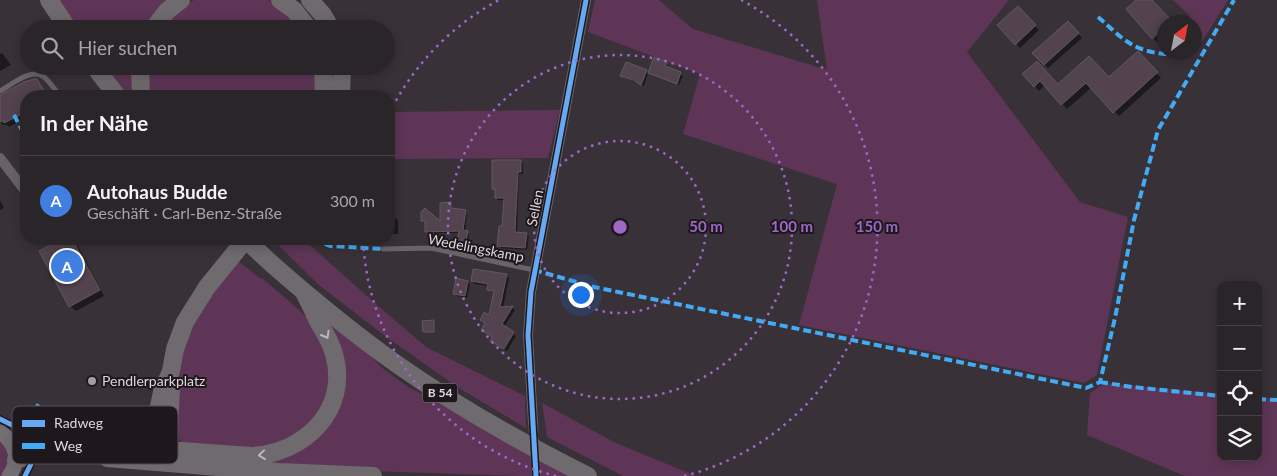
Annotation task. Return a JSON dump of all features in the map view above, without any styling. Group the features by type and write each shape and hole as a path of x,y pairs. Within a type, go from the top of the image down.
{"highway":[{"path":"49,0 62,20"},
{"path":"160,20 167,11 181,0"},
{"path":"280,0 294,10 302,20"},
{"path":"310,0 326,20"},
{"path":"101,75 112,90"},
{"path":"140,75 141,90"},
{"path":"323,75 324,90"},
{"path":"341,90 342,75"},
{"path":"170,406 171,371 178,338 188,317 207,287 241,245"},
{"name":"B 54","path":"252,245 304,292 353,332 435,390 530,446 588,476"},
{"path":"178,454 262,456 291,447 301,442 314,431 324,418 331,404 336,386 336,364 331,343 304,292"},
{"path":"178,457 279,472 373,476"}],"main road":[{"path":"10,476 15,464"}],"street":[{"name":"Sellen","path":"533,423 528,314 534,270 586,0"},
{"path":"0,158 20,184"}],"lane":[{"path":"0,91 30,75"},
{"path":"38,75 46,78 55,90"},
{"name":"Wedelingskamp","path":"384,249 431,248 534,270"}],"shaded area":[{"path":"59,0 171,0 154,20 72,20"},
{"path":"194,0 268,0 292,20 169,20 182,7"},
{"path":"595,0 659,0 693,29 827,70 817,0 1009,0 967,52 1080,202 1128,217 1097,375 1084,383 799,325 837,184 683,134 700,74 588,32"},
{"path":"1173,0 1228,0 1202,42 1202,15 1189,15"},
{"path":"112,75 135,75 136,90 123,90"},
{"path":"148,75 318,75 319,90 149,90"},
{"path":"560,110 548,158 395,159 395,112"},
{"path":"278,245 310,245 426,347 525,396 526,428 459,388 385,336 319,285"},
{"path":"238,261 262,278 313,324 330,361 328,394 310,426 267,449 182,443 179,439 177,396 179,369 185,343 195,318"},
{"path":"330,323 368,353 381,367 408,387 445,405 572,476 340,470 185,457 266,461 335,408 328,326"},
{"path":"1105,383 1217,394 1217,461 1262,461 1262,397 1277,399 1277,476 1185,476 1087,435 1090,393"},
{"path":"542,403 616,443 696,476 623,476 547,437"},
{"path":"0,439 5,442 11,461 2,476 0,476"}],"building":[{"path":"1136,0 1152,0 1166,15 1157,15 1157,34 1152,39 1126,9"},
{"path":"1018,6 1036,25 1015,45 997,25"},
{"path":"1068,21 1079,33 1044,65 1032,53"},
{"path":"1138,51 1158,72 1113,113 1086,83 1061,105 1040,81 1034,87 1022,74 1037,61 1058,84 1089,56 1109,77"},
{"path":"654,57 667,63 665,66 681,72 677,84 648,73"},
{"path":"626,62 647,70 641,85 620,76"},
{"path":"37,79 43,90 20,90 20,115 4,123 3,121 0,122 0,95 24,82"},
{"path":"492,160 521,160 521,172 518,172 515,232 527,233 525,248 497,246 499,226 502,226 504,198 495,198 495,189 492,189"},
{"path":"451,202 451,208 466,210 463,230 468,231 466,241 457,240 459,231 425,232 425,221 421,221 421,212 425,208 440,221 440,203"},
{"path":"50,245 75,245 100,290 69,307 39,251"},
{"path":"473,269 507,274 500,307 513,306 502,324 514,332 504,349 490,341 492,337 481,330 485,323 480,320 484,312 489,315 494,291 487,290 488,284 471,281"},
{"path":"456,278 468,281 465,296 453,294"},
{"path":"434,320 434,332 423,332 422,321"}],"tunnel":[{"path":"533,423 536,476"}],"marked path":[{"path":"534,270 594,287 1086,388 1100,382 1115,318 1134,220 1158,130 1234,0"},
{"path":"1098,17 1127,41 1145,50 1157,52"},
{"path":"14,115 20,126"},
{"path":"328,245 383,249"},
{"path":"1100,382 1217,396"},
{"path":"1262,399 1277,400"},
{"path":"37,406 40,402"}],"cycle path":[{"path":"536,476 528,335 531,292 586,0"},
{"path":"0,419 12,425"},
{"path":"25,476 31,464"}],"place":[{"name":"Autohaus Budde","path":"67,266"},
{"name":"Pendlerparkplatz","path":"92,381"}]}
